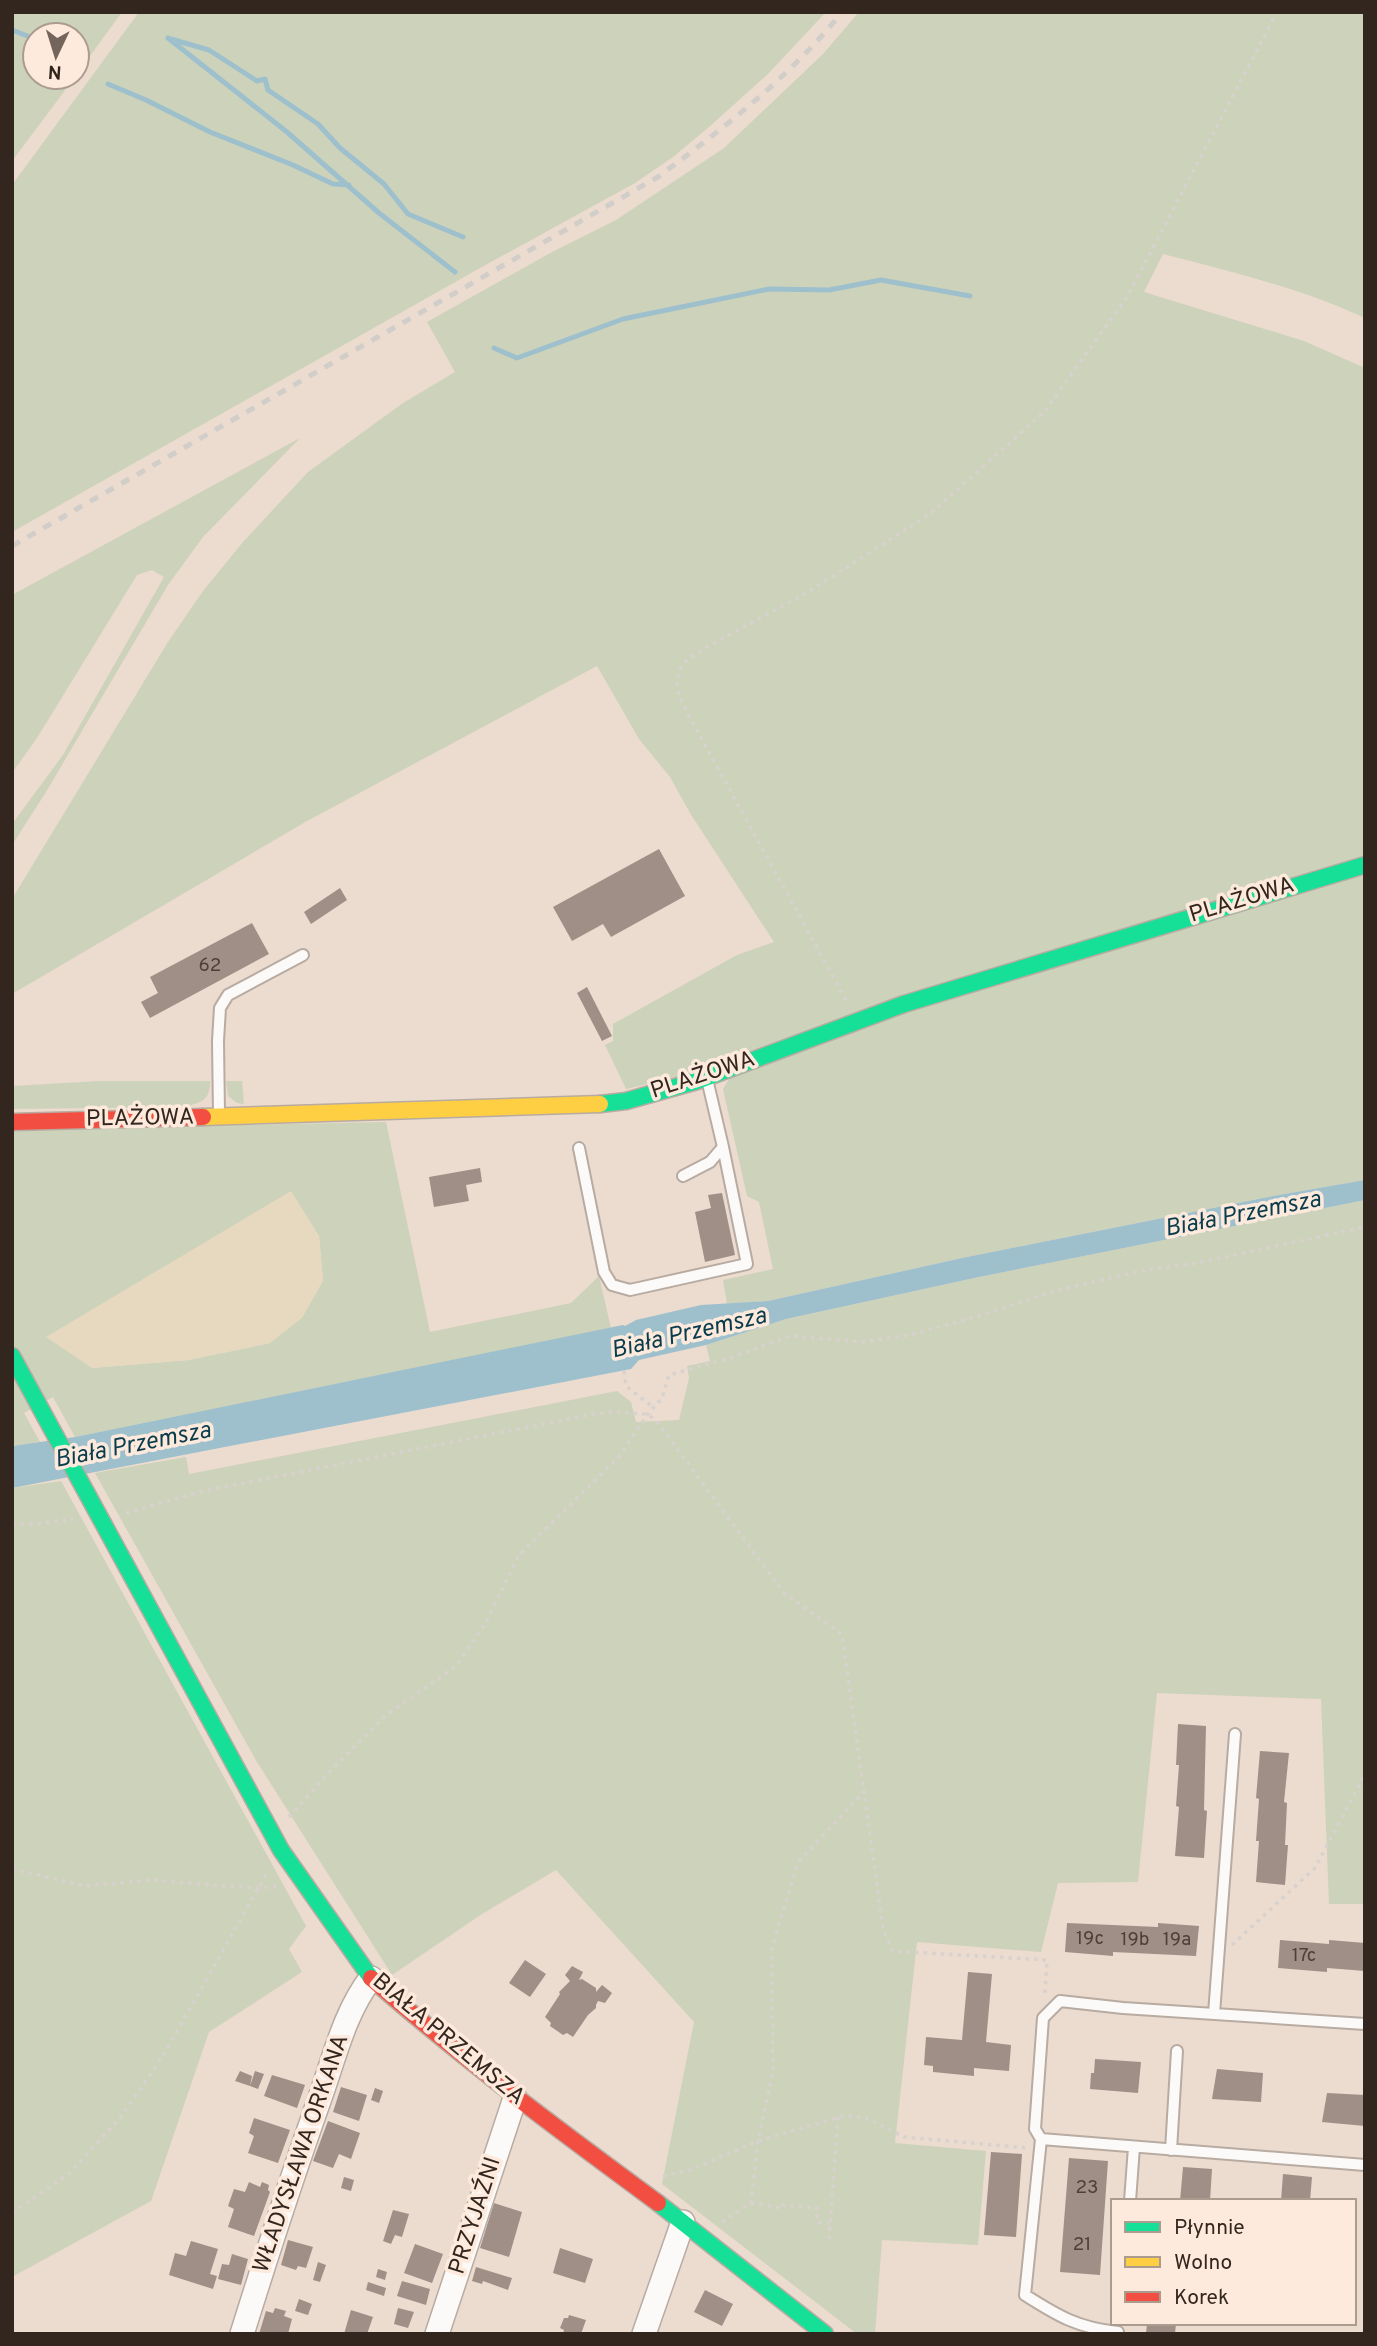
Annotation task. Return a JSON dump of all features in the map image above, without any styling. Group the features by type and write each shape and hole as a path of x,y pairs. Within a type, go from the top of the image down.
{"street":[{"name":"PLAŻOWA","path":"12,1122 585,1106 626,1101 707,1077 904,1004 1365,865"},
{"name":"BIAŁA PRZEMSZA","path":"12,1356 272,1835 372,1978 429,2029 515,2098 683,2222 825,2334"},
{"name":"WŁADYSŁAWA ORKANA","path":"242,2334 292,2176 345,2025 357,1998 372,1978"},
{"name":"PRZYJAŹNI","path":"437,2334 515,2098"},
{"path":"643,2334 683,2222"}],"lane":[{"path":"219,1116 220,1008 228,996 303,955"},
{"path":"579,1148 604,1272 612,1285 630,1290 747,1264 707,1077"},
{"path":"683,1175 710,1162 723,1147"},
{"path":"1214,2014 1235,1734"},
{"path":"1118,2330 1102,2330 1062,2319 1025,2295 1040,2144 1035,2129 1043,2018 1060,2001 1365,2024"},
{"path":"1171,2150 1177,2051"},
{"path":"1040,2144 1135,2147 1365,2165"},
{"path":"1130,2199 1135,2147"}],"path":[{"path":"858,1021 684,707 677,681 680,669 685,661 705,648 803,595 930,514 1044,412 1128,297 1277,12"},
{"path":"272,1835 331,1769 384,1717 457,1665 485,1624 519,1555 618,1458 662,1398 669,1375 730,1358 790,1336 864,1342 913,1334 1067,1288 1365,1227"},
{"path":"624,1371 626,1386 654,1408"},
{"path":"12,1523 34,1524 88,1517 95,1507 113,1515 204,1491 589,1415 612,1412 648,1414 658,1423 784,1593 842,1634 884,1929 893,1951 1047,1960 1043,2018"},
{"path":"1218,1959 1315,1868 1365,1774"},
{"path":"751,2203 758,2141 773,2072 772,1948 798,1862 863,1792"},
{"path":"12,2213 70,2173 120,2118 163,2056 281,1850"},
{"path":"12,1869 85,1886 153,1880 259,1888 304,1884"},
{"path":"828,2239 838,2118"},
{"path":"658,2177 690,2170 758,2141 838,2118 866,2118 904,2137 1040,2144"},
{"path":"706,2240 721,2223 751,2203 783,2208 783,2205 817,2208 817,2222 830,2224"}],"green space":[{"path":"12,12 122,12 91,55 91,21 21,21 21,91 64,91 12,161"},
{"path":"139,12 826,12 768,74 709,127 673,157 635,183 12,532 12,185 81,91 91,91 91,77"},
{"path":"859,12 1365,12 1365,318 1291,289 1163,254 1144,292 1304,341 1365,368 1365,1180 962,1258 768,1301 727,1304 723,1280 773,1269 759,1202 747,1196 723,1089 731,1076 679,1077 626,1089 605,1045 613,1041 613,1024 737,955 774,942 690,813 670,777 639,739 597,666 307,821 12,994 12,899 168,642 203,591 243,542 308,472 403,403 455,372 427,322 552,252 616,220 724,148 823,54"},
{"path":"300,438 203,537 168,585 12,845 12,824 63,755 164,577 152,570 137,575 37,738 12,773 12,595"},
{"path":"99,1081 210,1081 210,1088 201,1101 186,1107 12,1109 12,1086"},
{"path":"226,1081 242,1081 244,1104 237,1103 228,1096"},
{"path":"386,1122 430,1332 571,1303 599,1276 611,1328 75,1437 53,1397 24,1413 40,1442 12,1446 12,1130","holes":["291,1192 319,1236 323,1281 270,1343 189,1360 92,1368"]},
{"path":"1365,1200 1365,1904 1329,1904 1321,1699 1157,1693 1138,1882 1058,1883 1041,1952 917,1942 895,2143 986,2151 978,2245 882,2240 875,2334 857,2334 662,2184 694,2022 556,1870 482,1914 392,1975 257,1762 95,1473 186,1457 189,1474 617,1391 631,1402 636,1422 679,1420 689,1378 687,1366 710,1361 706,1345 786,1319 979,1277"},
{"path":"61,1481 306,1926 289,1949 302,1972 209,2032 151,2201 12,2277 12,1488"}],"sand":[{"path":"291,1191 319,1236 323,1281 302,1318 270,1343 189,1360 92,1368 46,1337"}],"water":[{"name":"Biała Przemsza","path":"1365,1180 1365,1200 979,1277 786,1319 706,1345 639,1360 631,1369 12,1488 12,1446 75,1437 625,1326 636,1320 701,1305 768,1301 962,1258"}],"building":[{"path":"659,849 685,896 611,937 603,924 572,941 553,907"},
{"path":"340,888 347,900 311,924 304,912"},
{"path":"252,923 269,954 150,1018 141,1002 158,993 150,977"},
{"path":"587,987 612,1036 602,1041 577,993"},
{"path":"480,1168 482,1182 466,1185 469,1201 434,1207 429,1177"},
{"path":"722,1193 735,1255 705,1262 695,1212 711,1208 708,1195"},
{"path":"1178,1724 1206,1726 1204,1810 1207,1811 1204,1858 1175,1856 1179,1807 1176,1806"},
{"path":"1260,1751 1289,1753 1284,1802 1287,1803 1285,1845 1288,1845 1285,1885 1256,1882 1259,1799 1256,1798"},
{"path":"1067,1923 1199,1926 1196,1956 1113,1952 1113,1956 1065,1952"},
{"path":"1280,1940 1329,1944 1329,1940 1365,1943 1365,1971 1327,1968 1327,1972 1278,1968"},
{"path":"525,1960 546,1974 530,1997 509,1983"},
{"path":"572,1966 583,1972 579,1980 582,1979 596,1988 596,1992 602,1985 612,1993 605,2003 598,2001 596,2008 573,2037 567,2033 563,2035 550,2026 551,2023 545,2017 559,1992 570,1981 565,1975"},
{"path":"968,1972 992,1974 986,2042 1011,2045 1009,2071 974,2068 974,2076 933,2072 933,2066 924,2065 926,2037 962,2040"},
{"path":"1095,2059 1141,2062 1138,2093 1090,2089"},
{"path":"1217,2069 1263,2073 1261,2102 1212,2099"},
{"path":"240,2071 252,2076 250,2086 235,2081"},
{"path":"255,2071 264,2074 258,2089 250,2086"},
{"path":"272,2075 305,2085 297,2108 264,2096"},
{"path":"341,2087 367,2095 359,2121 333,2112"},
{"path":"375,2088 383,2091 379,2103 371,2100"},
{"path":"1327,2093 1365,2095 1365,2126 1322,2122"},
{"path":"254,2118 290,2130 278,2163 248,2153 254,2136 249,2133"},
{"path":"328,2121 360,2133 351,2159 339,2154 333,2168 313,2161"},
{"path":"991,2152 1022,2154 1016,2237 984,2235"},
{"path":"1069,2158 1108,2161 1100,2275 1060,2272"},
{"path":"1183,2167 1212,2169 1210,2199 1180,2199"},
{"path":"1283,2174 1312,2177 1310,2199 1281,2199"},
{"path":"344,2177 354,2180 351,2191 341,2188"},
{"path":"249,2182 260,2187 262,2182 269,2185 270,2192 254,2236 228,2227 234,2209 228,2206 234,2189 245,2192"},
{"path":"494,2203 522,2212 509,2257 480,2248"},
{"path":"393,2210 409,2214 402,2237 395,2235 391,2244 383,2241"},
{"path":"288,2240 313,2247 306,2268 298,2266 296,2270 281,2265"},
{"path":"191,2241 218,2249 210,2274 217,2276 213,2289 169,2275 175,2253 186,2256"},
{"path":"415,2244 443,2254 432,2283 404,2273"},
{"path":"560,2248 593,2259 585,2283 553,2273"},
{"path":"232,2254 248,2259 241,2285 218,2279 222,2264 229,2265"},
{"path":"318,2262 326,2265 320,2282 313,2280"},
{"path":"476,2267 512,2278 508,2290 483,2281 482,2284 472,2281"},
{"path":"378,2269 387,2272 385,2280 376,2277"},
{"path":"402,2281 430,2289 426,2305 397,2296"},
{"path":"368,2282 386,2288 384,2296 366,2290"},
{"path":"705,2290 733,2304 722,2326 694,2312"},
{"path":"299,2299 312,2304 308,2315 295,2311"},
{"path":"275,2308 286,2311 284,2316 292,2319 288,2334 259,2334 266,2311 273,2313"},
{"path":"398,2308 414,2312 408,2328 394,2324"},
{"path":"351,2310 373,2317 367,2334 344,2334"},
{"path":"569,2315 586,2320 581,2334 563,2334 564,2330 560,2328 564,2318"},
{"path":"1147,2325 1176,2325 1175,2334 1146,2334"}],"waterway":[{"path":"12,30 21,34"},
{"path":"168,38 287,132 379,213 455,272"},
{"path":"171,39 209,50 257,81 265,79 268,90 318,124 340,148 384,184 408,214 463,237"},
{"path":"108,84 210,132 333,184 349,185"},
{"path":"494,348 517,358 623,319 769,289 829,290 881,280 970,296"}],"railway":[{"path":"12,546 658,177 779,80 842,12"}],"traffic: fast":[{"path":"600,1104 626,1101 697,1081 904,1004 1365,865"},
{"path":"12,1356 281,1850 371,1978"},
{"path":"658,2203 825,2334"}],"traffic: slow":[{"path":"203,1117 600,1104"}],"traffic: jam":[{"path":"12,1122 203,1117"},
{"path":"371,1978 476,2066 658,2203"}]}
